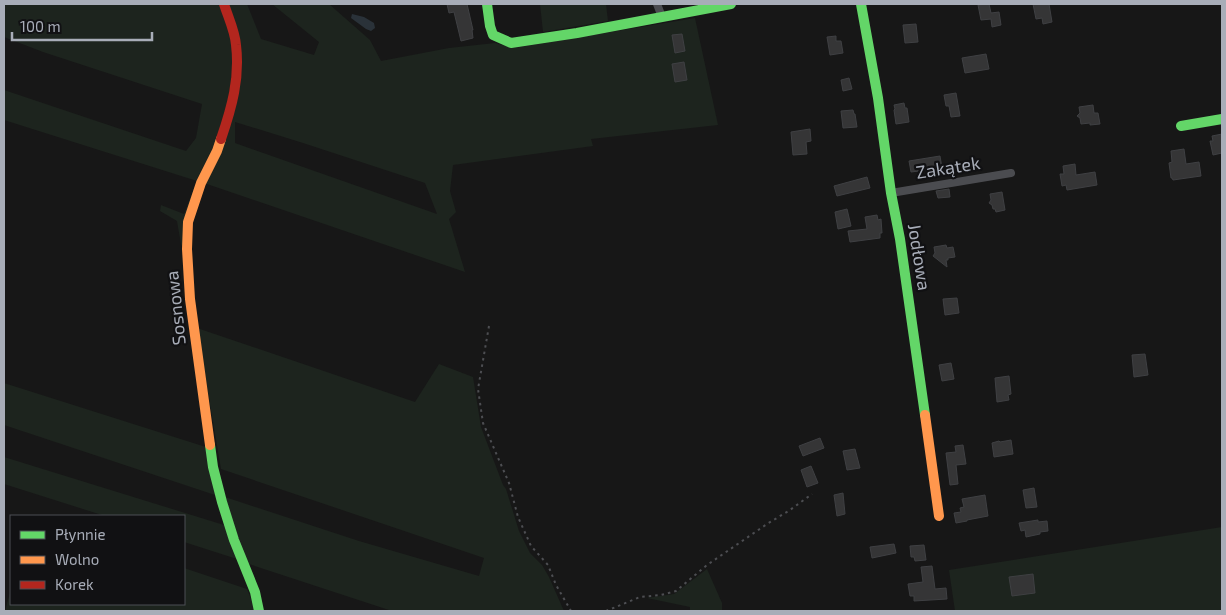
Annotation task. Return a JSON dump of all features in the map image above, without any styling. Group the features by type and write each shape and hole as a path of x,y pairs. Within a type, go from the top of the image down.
{"street":[{"name":"Sosnowa","path":"224,4 236,43 237,78 230,115 217,151 201,183 188,222 187,249 190,299 213,467 234,540 255,592 259,611"},
{"path":"487,4 493,35 511,43 576,33 727,4"},
{"path":"658,4 662,17"},
{"name":"Jodłowa","path":"861,4 878,98 891,193 904,267 939,516"},
{"path":"1181,126 1222,119"},
{"name":"Zakątek","path":"891,193 1011,173"}],"path":[{"path":"489,326 478,389 483,424 509,483 518,517 531,546 548,565 556,585 571,611"},
{"path":"606,611 640,597 676,591 707,565 812,494"}],"shaded area":[{"path":"4,4 220,4 234,41 234,64 226,111 217,146 199,182 185,253 181,244 177,221 160,211 161,205 184,214 197,181 4,120 4,90 186,151 196,138 202,104 43,52 4,37"},
{"path":"227,4 247,4 261,39 314,55 319,42 272,4 329,4 370,40 381,61 449,48 495,43 514,48 695,18 718,125 591,139 593,146 453,165 450,191 456,212 449,219 465,272 204,183 240,71","holes":["235,122 425,183 437,214 235,143"]},
{"path":"540,4 606,4 608,21 543,32"},
{"path":"352,14 364,17 374,23 375,28 371,31 366,29 351,18"},
{"path":"197,328 415,402 439,364 473,377 481,427 506,489 519,531 530,553 542,565 549,577 564,611 392,611 246,563 225,497 359,541 479,576 484,558 221,469"},
{"path":"4,383 209,448 215,495 4,425"},
{"path":"4,457 224,525 237,559 185,542 185,515 102,515 4,484"},
{"path":"1222,527 1222,611 955,611 949,570"},
{"path":"185,568 247,589 256,611 5,611 10,593 10,605 185,605"},
{"path":"707,569 722,603 722,611 690,611 690,607 647,598 674,594"}],"building":[{"path":"447,4 467,4 473,38 461,41 454,12 449,13"},
{"path":"989,4 991,13 999,12 1001,25 992,27 991,19 981,20 978,5"},
{"path":"1033,4 1049,4 1052,22 1043,24 1042,18 1036,19"},
{"path":"916,24 918,42 905,43 903,25"},
{"path":"682,34 685,51 675,53 672,35"},
{"path":"836,36 836,41 841,41 843,53 830,55 827,37"},
{"path":"986,54 989,69 965,73 962,58"},
{"path":"684,62 687,80 675,82 672,64"},
{"path":"849,78 852,89 843,91 841,80"},
{"path":"956,93 960,116 951,117 944,95"},
{"path":"904,103 905,108 907,108 909,122 896,124 894,105"},
{"path":"1093,105 1094,113 1098,113 1100,124 1081,124 1080,118 1077,116 1080,113 1079,107"},
{"path":"853,110 857,127 843,128 841,111"},
{"path":"810,129 811,141 806,142 807,154 793,155 791,132"},
{"path":"1222,134 1222,153 1213,155 1210,141 1213,141 1212,136"},
{"path":"1184,149 1186,164 1199,162 1201,176 1173,180 1169,163 1172,162 1171,151"},
{"path":"940,156 942,168 911,172 909,161"},
{"path":"1075,164 1076,175 1095,172 1097,185 1067,190 1066,185 1062,186 1060,174 1064,174 1063,166"},
{"path":"867,177 870,188 837,196 834,186"},
{"path":"949,189 950,197 938,198 936,191"},
{"path":"1002,192 1005,210 996,212 989,203 991,200 990,194"},
{"path":"847,209 851,226 838,229 835,212"},
{"path":"877,215 878,220 881,219 882,233 880,233 880,238 850,242 848,231 867,229 865,217"},
{"path":"946,245 947,248 953,247 955,257 946,260 947,267 933,256 935,253 934,247"},
{"path":"957,298 959,313 945,315 943,299"},
{"path":"1145,354 1148,375 1134,377 1132,355"},
{"path":"951,363 954,379 942,381 939,365"},
{"path":"1009,376 1011,394 1008,395 1009,400 997,402 995,378"},
{"path":"820,438 824,448 803,456 799,446"},
{"path":"1011,440 1013,454 994,457 992,443"},
{"path":"963,445 966,464 956,465 958,484 950,485 946,453 956,452 955,446"},
{"path":"855,449 860,468 847,470 843,451"},
{"path":"811,466 818,483 807,487 801,470"},
{"path":"1034,488 1037,507 1026,508 1023,490"},
{"path":"843,493 845,514 837,516 834,495"},
{"path":"985,495 988,516 956,523 954,513 961,512 960,508 964,507 962,499"},
{"path":"1038,520 1038,522 1047,521 1048,531 1026,537 1025,530 1021,531 1019,523"},
{"path":"894,544 896,553 872,558 870,547"},
{"path":"924,545 926,560 915,561 914,557 911,557 910,546"},
{"path":"932,566 935,589 946,588 947,599 914,601 914,596 910,596 908,584 923,582 921,567"},
{"path":"1033,574 1035,593 1012,596 1009,577"}],"traffic: fast":[{"path":"487,4 493,35 511,43 577,33 731,4"},
{"path":"861,4 900,239 925,415"},
{"path":"1181,126 1222,119"},
{"path":"210,445 213,467 222,502 234,540 255,592 259,611"}],"traffic: slow":[{"path":"210,445 190,299 187,249 188,222 201,183 221,139"},
{"path":"925,415 939,516"}],"traffic: jam":[{"path":"221,139 232,104 237,69 233,29 224,4"}]}
